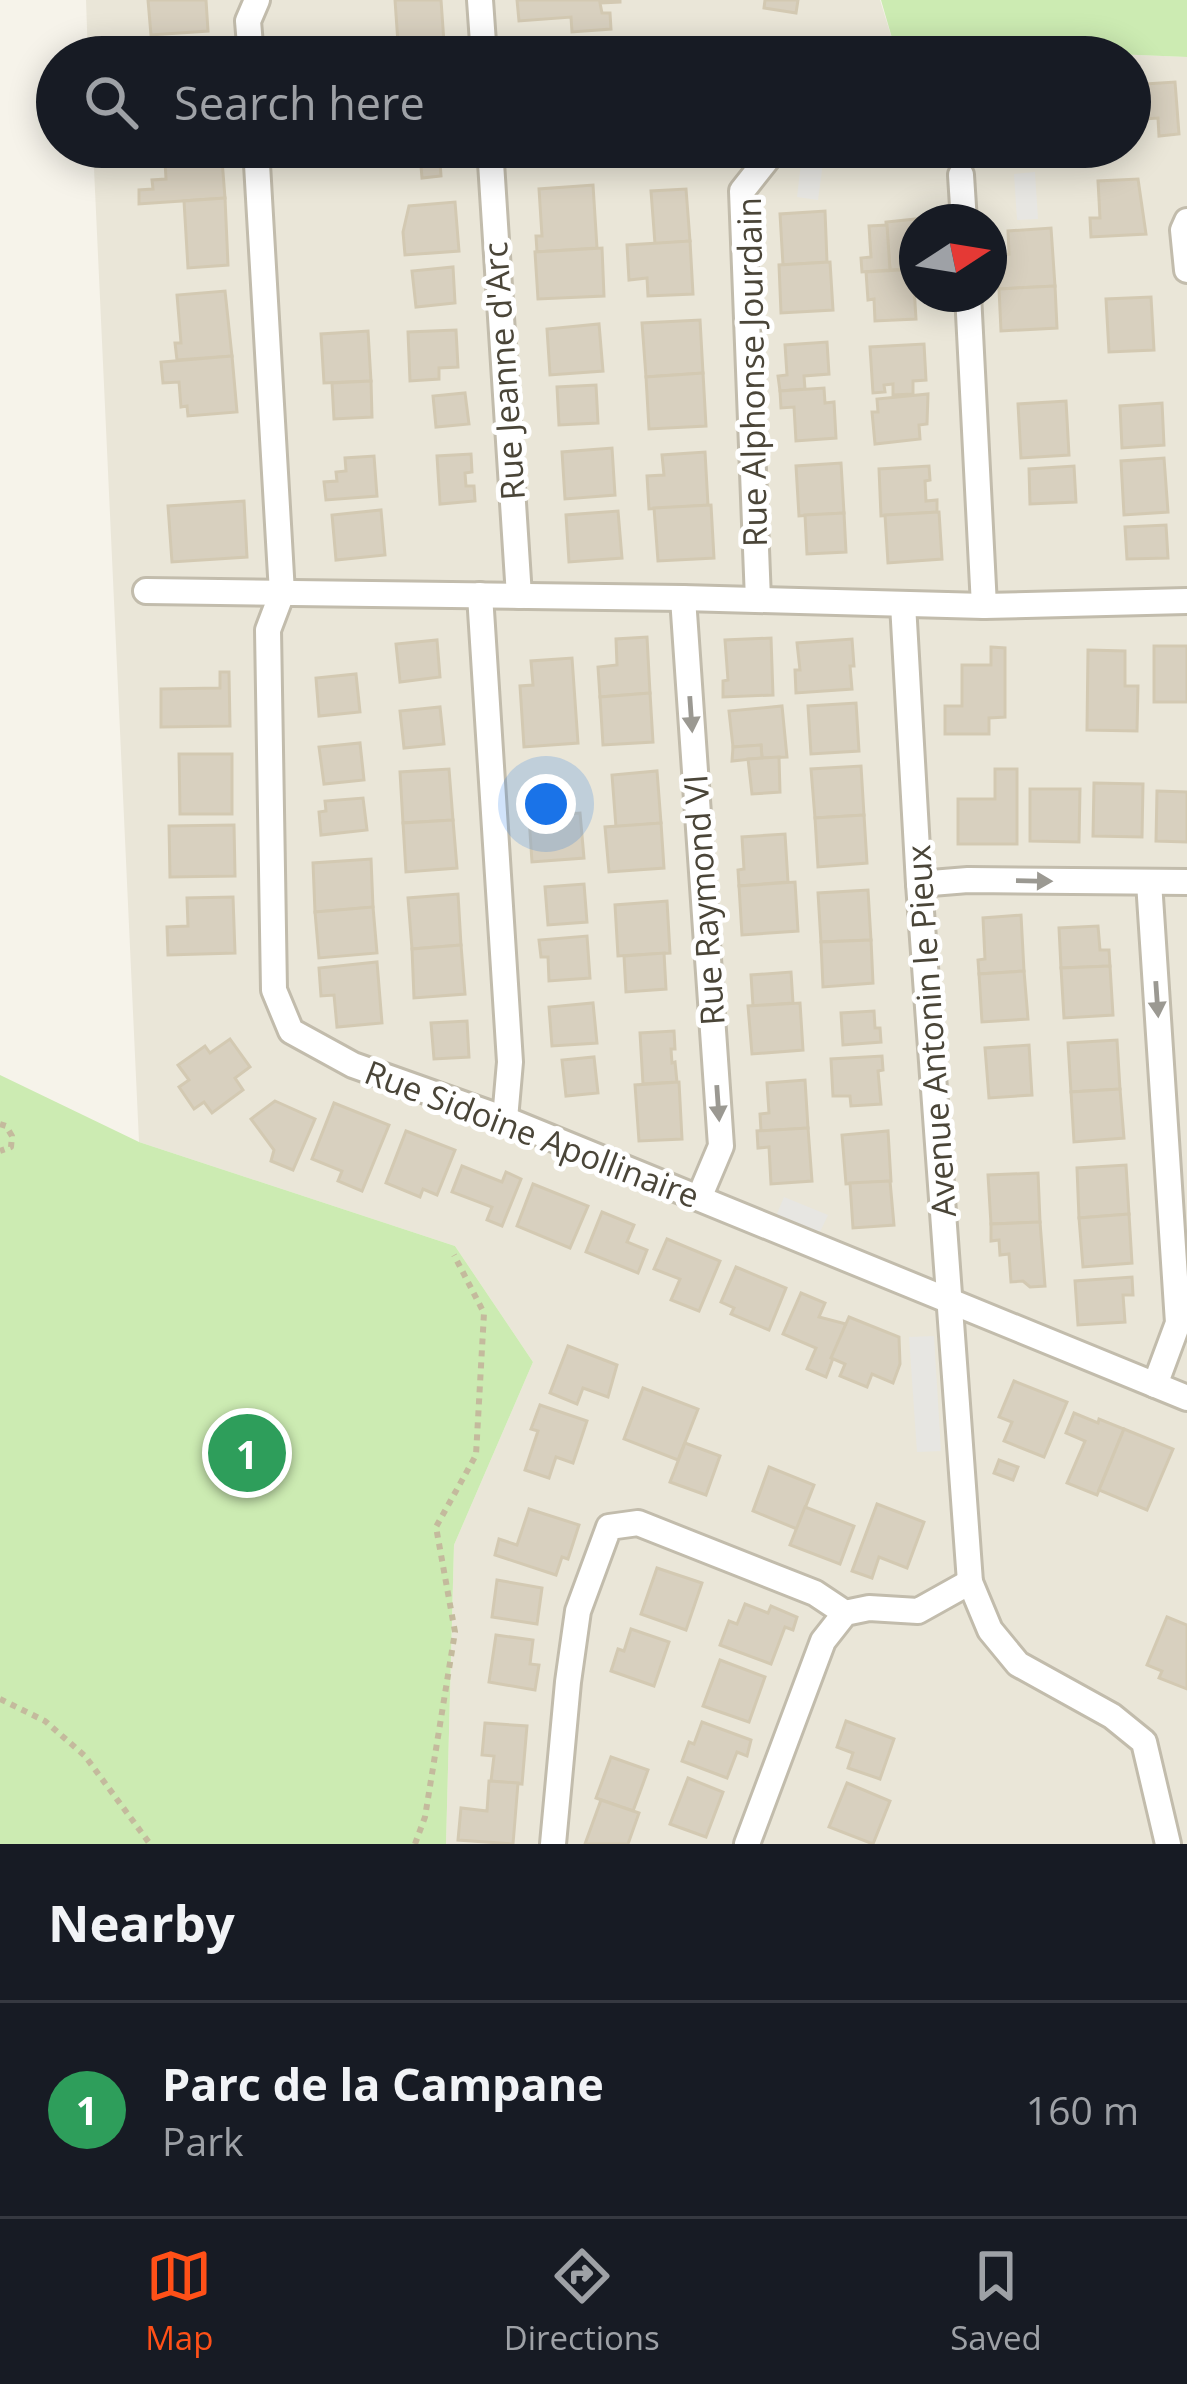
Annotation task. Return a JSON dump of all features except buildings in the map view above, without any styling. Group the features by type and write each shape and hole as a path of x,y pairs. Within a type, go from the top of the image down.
{"street":[{"path":"249,36 248,21 257,0"},
{"path":"480,0 483,36"},
{"path":"257,168 282,593"},
{"name":"Rue Jeanne d'Arc","path":"491,168 519,596"},
{"name":"Rue Alphonse Jourdain","path":"758,600 742,191 760,168"},
{"path":"961,175 963,204"},
{"path":"1187,221 1187,270"},
{"path":"969,312 984,606"},
{"path":"146,592 984,606 1187,602"},
{"name":"Rue Sidoine Apollinaire","path":"282,593 268,630 274,990 291,1031 353,1065 505,1119 1187,1398"},
{"path":"480,595 510,1062 505,1119"},
{"name":"Rue Raymond VI","path":"683,598 721,1146 699,1198"},
{"name":"Avenue Antonin le Pieux","path":"903,604 970,1582"},
{"path":"919,884 968,880 1187,882"},
{"path":"1149,882 1178,1322 1155,1385"},
{"path":"553,1844 578,1611 609,1527 638,1523 814,1593 845,1613"},
{"path":"747,1844 823,1641 845,1613 869,1608 918,1611 970,1582 991,1630 1018,1664 1112,1716 1144,1742 1168,1844"}],"path":[{"path":"0,1124 12,1136 10,1147 0,1151"},
{"path":"415,1844 425,1817 455,1632 436,1527 476,1454 484,1313 454,1255"},
{"path":"0,1699 45,1721 85,1756 150,1844"}],"shaded area":[{"path":"86,0 880,0 891,36 87,36"},
{"path":"1151,56 1187,57 1187,1844 446,1844 454,1545 533,1362 455,1246 139,1142 94,168 1151,168"},
{"path":"800,168 822,168 818,200 797,197"},
{"path":"1035,172 1038,219 1017,220 1014,174"},
{"path":"784,1197 828,1215 819,1234 776,1216"},
{"path":"934,1336 941,1451 917,1452 909,1337"}],"green space":[{"path":"881,0 1187,0 1187,57 1151,56 1151,36 891,36"},
{"path":"0,1075 139,1142 455,1246 533,1362 454,1545 446,1844 0,1844"}],"place":[{"name":"Parc de la Campane","path":"247,1453"}]}
